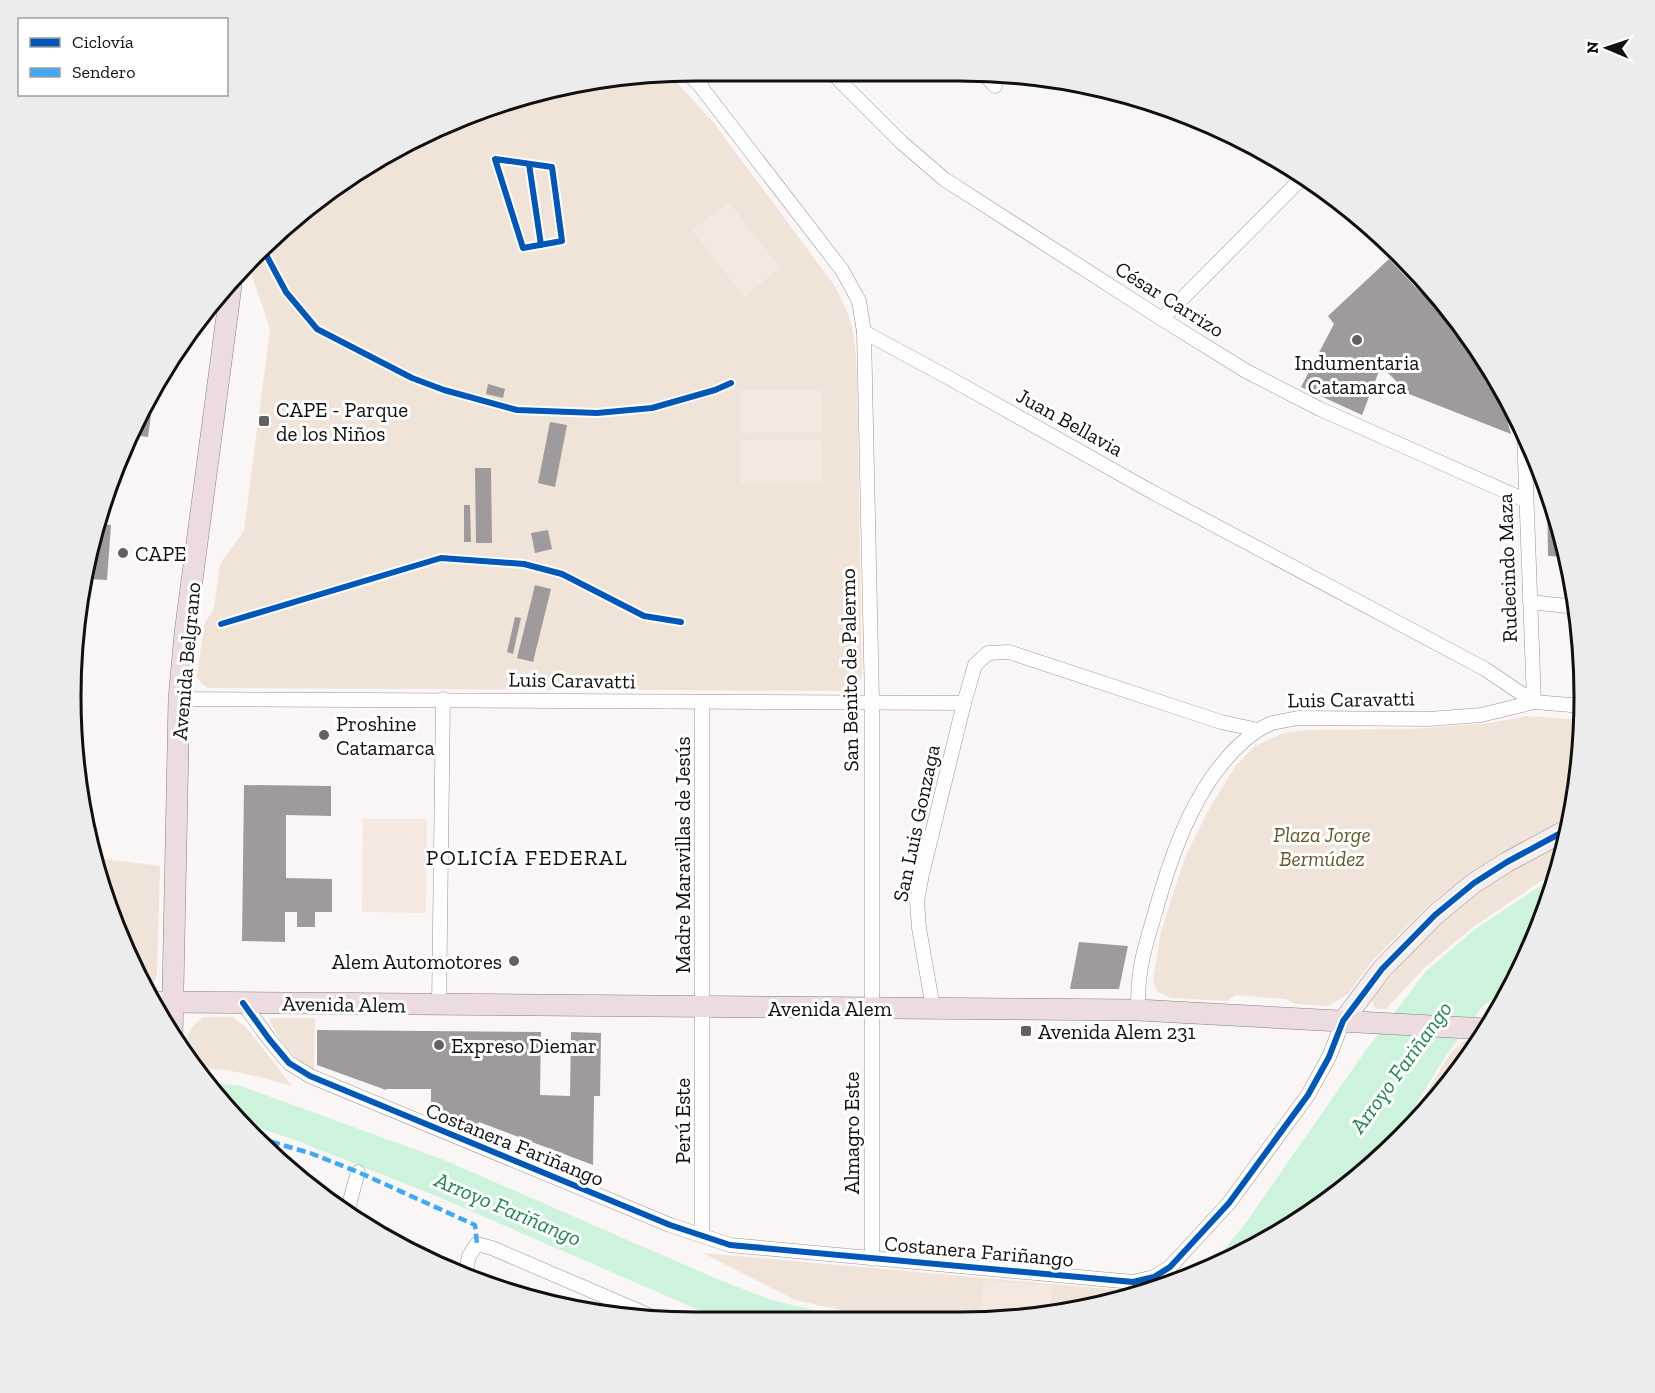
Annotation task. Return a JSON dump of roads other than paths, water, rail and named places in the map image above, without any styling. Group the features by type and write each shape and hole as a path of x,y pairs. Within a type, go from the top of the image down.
{"main road":[{"name":"Avenida Belgrano","path":"163,1002 179,699 185,633 230,296"},
{"name":"Avenida Alem","path":"163,1002 1138,1010 1343,1021 1474,1032"}],"street":[{"name":"César Carrizo","path":"840,81 901,142 944,179 1246,371 1320,409 1525,500"},
{"path":"991,82 995,86"},
{"path":"698,83 842,270 859,301 864,332"},
{"path":"1162,319 1297,183"},
{"name":"Juan Bellavia","path":"864,332 1154,493 1485,669 1534,702"},
{"name":"San Benito de Palermo","path":"864,332 872,702 873,1008"},
{"name":"Rudecindo Maza","path":"1524,455 1534,702"},
{"path":"1530,602 1567,606"},
{"name":"San Luis Gonzaga","path":"933,1008 918,928 917,901 964,703 975,665 987,653 1009,652 1221,722 1258,730"},
{"name":"Luis Caravatti","path":"179,699 964,703"},
{"path":"439,1005 443,699"},
{"name":"Madre Maravillas de Jesús","path":"702,702 703,1007"},
{"name":"Luis Caravatti","path":"1258,730 1272,723 1298,718 1450,717 1481,715 1534,702 1574,705"},
{"path":"1138,1010 1140,973 1145,950 1167,868 1184,826 1203,791 1221,767 1258,730"},
{"name":"Costanera Fariñango","path":"243,1003 268,1039 289,1063 310,1076 659,1221 730,1245 1133,1282 1154,1277 1170,1267 1229,1203 1308,1095 1329,1058 1343,1021 1382,969 1435,915 1491,873 1558,835"},
{"name":"Perú Este","path":"702,1235 703,1007"},
{"name":"Almagro Este","path":"872,1259 873,1008"},
{"path":"350,1204 358,1172"},
{"path":"467,1267 469,1256 477,1244 492,1248 633,1309"}],"water":[{"name":"Arroyo Fariñango","path":"1544,883 1527,932 1496,996 1482,1007 1443,1060 1410,1114 1394,1132 1333,1185 1266,1230 1221,1253 1247,1221 1366,1050 1426,971 1474,930"},
{"name":"Arroyo Fariñango","path":"218,1083 241,1086 444,1160 715,1278 771,1300 823,1312 703,1312 436,1196 295,1140 257,1128"}],"place":[{"name":"Indumentaria Catamarca","path":"1357,340"},
{"name":"CAPE - Parque de los Niños","path":"264,421"},
{"name":"CAPE","path":"123,553"},
{"name":"Proshine Catamarca","path":"324,735"},
{"name":"Alem Automotores","path":"514,961"},
{"name":"Avenida Alem 231","path":"1026,1031"},
{"name":"Expreso Diemar","path":"439,1045"}],"district":[{"name":"POLICÍA FEDERAL","path":"527,857"}],"park label":[{"name":"Plaza Jorge Bermúdez","path":"1322,846"}]}
